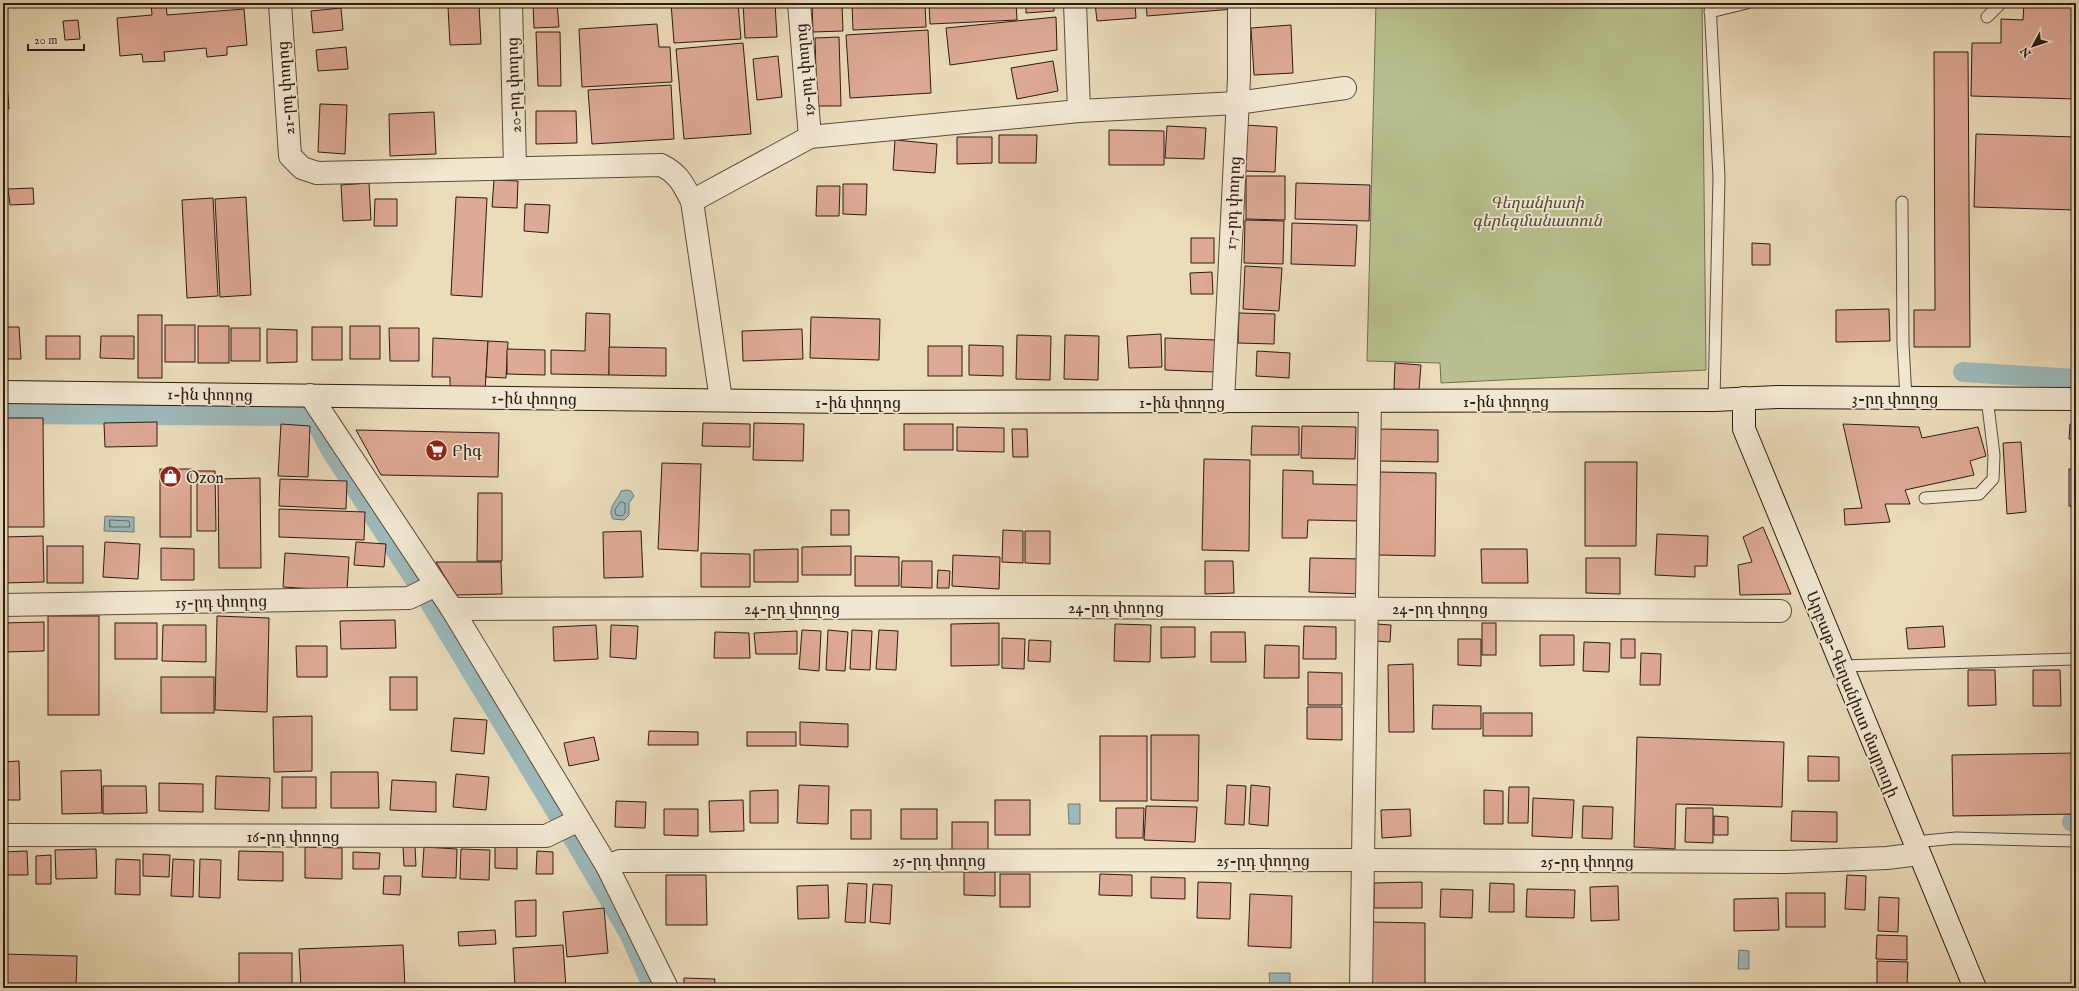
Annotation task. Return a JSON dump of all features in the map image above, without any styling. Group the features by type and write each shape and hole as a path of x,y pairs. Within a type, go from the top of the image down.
{"street":[{"name":"21-րդ փողոց","path":"280,3 290,156 302,168 317,173 515,168"},
{"name":"20-րդ փողոց","path":"511,3 515,168"},
{"name":"19-րդ փողոց","path":"799,3 810,137"},
{"path":"1075,3 1079,111"},
{"name":"17-րդ փողոց","path":"1223,402 1239,78 1239,3"},
{"path":"692,202 810,137 1079,111 1237,103 1345,88"},
{"path":"515,168 661,165 673,171 681,181 692,202 721,400"},
{"name":"1-ին փողոց","path":"3,392 721,400 1370,402 1714,400"},
{"path":"310,395 452,609 607,866 667,988"},
{"name":"3-րդ փողոց","path":"1714,400 1744,398 2076,399"},
{"name":"Արբաթ-Գեղանիստ մայրուղի","path":"1744,398 1744,429 1975,988"},
{"path":"1361,988 1370,402"},
{"name":"15-րդ փողոց","path":"3,605 409,598 436,585"},
{"name":"24-րդ փողոց","path":"452,609 1028,607 1780,610"},
{"name":"16-րդ փողոց","path":"3,835 546,836 579,820"},
{"name":"25-րդ փողոց","path":"607,866 620,861 1363,860 1786,862 1887,858 1916,848"}],"lane":[{"path":"1714,400 1719,177 1710,7 1747,3"},
{"path":"1987,17 2001,3"},
{"path":"1902,202 1902,344 1906,398"},
{"path":"1925,498 1979,494 1993,479 1994,455 1987,398"},
{"path":"1842,666 2076,659"},
{"path":"1916,848 1956,838 2076,841"}],"green space":[{"name":"Գեղանիստի գերեզմանատուն","path":"1376,3 1702,3 1706,370 1441,383 1440,363 1367,361"}],"water":[{"path":"621,491 631,491 634,496 629,503 629,515 624,520 613,519 611,512 613,505"},
{"path":"105,516 134,517 134,532 104,531"},
{"path":"1068,804 1080,804 1080,824 1069,824"},
{"path":"1739,950 1749,951 1749,969 1738,969"},
{"path":"1269,973 1290,973 1290,985 1270,985"}],"building":[{"path":"151,3 166,3 167,15 244,9 247,45 227,47 227,55 207,57 206,48 164,52 165,61 143,62 142,54 120,56 117,18 152,15"},
{"path":"533,3 557,3 559,27 534,28"},
{"path":"671,3 738,3 741,39 674,43"},
{"path":"743,3 775,3 777,37 745,38"},
{"path":"812,3 842,3 843,31 813,32"},
{"path":"852,3 925,3 926,27 853,30"},
{"path":"929,3 1016,3 1017,20 930,24"},
{"path":"1026,3 1054,3 1054,11 1026,13"},
{"path":"1095,3 1135,3 1136,18 1097,21"},
{"path":"1146,3 1234,3 1234,9 1147,16"},
{"path":"2024,3 2072,3 2071,43 2076,43 2076,99 1971,96 1972,43 2001,43 2001,19 2023,20"},
{"path":"479,5 481,44 450,45 448,7"},
{"path":"341,8 343,30 313,33 311,11"},
{"path":"1056,17 1057,50 950,65 946,28"},
{"path":"78,20 80,39 65,40 63,21"},
{"path":"657,24 659,47 670,47 672,82 582,87 579,29"},
{"path":"1291,25 1293,73 1254,75 1251,28"},
{"path":"928,30 931,93 850,98 846,35"},
{"path":"536,32 560,32 561,86 538,86"},
{"path":"839,37 841,106 817,106 815,38"},
{"path":"743,43 751,134 684,139 676,49"},
{"path":"346,47 348,69 318,71 316,50"},
{"path":"1934,52 1968,52 1970,347 1914,347 1914,310 1935,310"},
{"path":"3,54 5,54 9,109 3,110"},
{"path":"778,56 782,97 757,100 753,59"},
{"path":"1053,61 1058,91 1017,99 1011,68"},
{"path":"671,85 674,139 592,144 588,90"},
{"path":"320,104 347,105 345,154 318,152"},
{"path":"536,111 576,111 577,143 536,144"},
{"path":"434,112 436,154 390,156 389,114"},
{"path":"1245,125 1277,127 1275,172 1243,171"},
{"path":"1167,126 1206,128 1204,159 1165,158"},
{"path":"1109,130 1164,131 1164,165 1109,165"},
{"path":"1976,134 2076,137 2076,210 1974,207"},
{"path":"999,135 1037,135 1036,163 999,163"},
{"path":"957,137 992,137 992,163 957,164"},
{"path":"895,140 937,144 935,173 893,170"},
{"path":"1246,176 1285,176 1285,220 1246,219"},
{"path":"494,180 518,181 517,208 492,207"},
{"path":"369,183 371,220 343,221 341,185"},
{"path":"1296,183 1370,185 1369,221 1295,219"},
{"path":"843,184 867,184 866,215 843,214"},
{"path":"817,186 840,186 839,216 816,216"},
{"path":"33,188 34,204 10,205 8,189"},
{"path":"246,197 251,295 220,297 215,199"},
{"path":"456,197 487,198 482,297 451,295"},
{"path":"213,198 218,296 187,298 182,200"},
{"path":"375,199 397,199 397,226 374,226"},
{"path":"525,204 550,205 548,233 524,231"},
{"path":"1245,220 1284,221 1283,264 1244,263"},
{"path":"1292,223 1357,225 1355,266 1291,264"},
{"path":"1191,238 1214,238 1214,263 1191,263"},
{"path":"1752,243 1770,244 1770,265 1752,265"},
{"path":"1245,266 1282,268 1279,311 1243,309"},
{"path":"1212,272 1213,294 1191,294 1190,273"},
{"path":"1889,309 1890,341 1836,342 1836,310"},
{"path":"586,313 610,314 609,375 551,374 551,350 585,351"},
{"path":"1239,313 1275,314 1274,344 1238,343"},
{"path":"138,315 162,315 162,378 138,378"},
{"path":"811,317 880,319 879,360 810,358"},
{"path":"165,325 195,325 195,362 165,362"},
{"path":"198,326 229,326 229,363 198,363"},
{"path":"350,326 380,326 380,359 350,359"},
{"path":"3,327 19,327 21,359 3,359"},
{"path":"312,327 342,327 342,360 312,360"},
{"path":"231,328 260,328 260,361 231,361"},
{"path":"389,328 419,328 419,361 390,361"},
{"path":"267,329 297,330 297,362 267,363"},
{"path":"802,329 803,359 743,361 742,331"},
{"path":"1161,334 1162,367 1129,368 1127,336"},
{"path":"1017,335 1051,336 1050,380 1016,379"},
{"path":"1065,335 1099,336 1098,380 1064,379"},
{"path":"46,336 80,336 80,359 46,359"},
{"path":"101,336 134,336 134,359 100,358"},
{"path":"433,338 488,341 485,391 450,390 450,377 432,377"},
{"path":"1165,338 1215,340 1214,372 1165,370"},
{"path":"488,341 508,342 506,378 486,377"},
{"path":"969,345 1003,346 1003,376 969,375"},
{"path":"928,346 962,346 962,376 928,376"},
{"path":"609,347 666,348 666,376 609,375"},
{"path":"507,349 545,350 545,375 507,374"},
{"path":"1257,351 1290,353 1289,378 1256,376"},
{"path":"1395,363 1421,365 1419,390 1394,389"},
{"path":"3,418 43,418 44,527 3,527"},
{"path":"157,422 157,446 105,447 104,423"},
{"path":"703,423 750,424 750,447 702,446"},
{"path":"754,423 804,424 803,461 753,460"},
{"path":"281,424 310,426 308,477 278,476"},
{"path":"904,424 953,424 953,450 904,450"},
{"path":"1843,424 1919,427 1922,438 1978,427 1986,456 1970,461 1974,475 1905,490 1910,504 1885,504 1890,522 1845,525 1844,509 1862,508"},
{"path":"2070,424 2076,424 2076,439 2069,439"},
{"path":"1252,426 1299,427 1299,455 1251,455"},
{"path":"1302,426 1356,427 1355,459 1301,458"},
{"path":"957,427 1004,428 1004,452 957,451"},
{"path":"1012,429 1027,429 1028,457 1013,457"},
{"path":"1380,429 1438,430 1438,462 1380,461"},
{"path":"356,430 499,433 498,477 381,475"},
{"path":"2021,442 2026,512 2007,514 2003,443"},
{"path":"1204,459 1250,460 1249,551 1202,550"},
{"path":"1585,462 1637,462 1636,546 1585,546"},
{"path":"662,463 701,464 698,551 658,549"},
{"path":"160,469 191,469 191,537 160,537"},
{"path":"2069,469 2076,469 2076,506 2069,506"},
{"path":"1283,470 1313,471 1313,484 1363,485 1362,521 1308,520 1307,538 1282,538"},
{"path":"197,471 215,471 216,531 197,531"},
{"path":"1379,472 1436,473 1435,556 1378,555"},
{"path":"260,478 261,568 219,568 218,479"},
{"path":"280,479 347,481 346,509 279,506"},
{"path":"478,493 502,493 502,561 477,561"},
{"path":"279,509 365,512 364,540 279,537"},
{"path":"831,510 849,510 849,535 831,535"},
{"path":"1763,527 1791,594 1740,595 1738,565 1752,562 1743,537"},
{"path":"1003,530 1023,531 1023,563 1002,562"},
{"path":"641,531 643,577 604,578 603,532"},
{"path":"1025,531 1050,531 1050,564 1025,563"},
{"path":"1657,534 1708,536 1707,566 1695,566 1695,577 1655,575"},
{"path":"43,536 44,582 3,583 3,537"},
{"path":"105,542 140,544 138,579 103,577"},
{"path":"356,542 386,544 384,567 354,565"},
{"path":"47,546 83,546 83,583 47,583"},
{"path":"851,546 851,575 802,575 802,547"},
{"path":"161,548 194,549 194,580 161,580"},
{"path":"798,549 798,582 754,582 754,550"},
{"path":"1481,549 1527,549 1528,583 1482,583"},
{"path":"285,553 349,557 347,591 283,587"},
{"path":"701,553 750,554 750,587 701,587"},
{"path":"953,555 1000,557 999,589 952,586"},
{"path":"855,556 899,557 899,586 855,586"},
{"path":"1310,558 1362,559 1362,594 1309,592"},
{"path":"1586,558 1620,558 1620,594 1586,593"},
{"path":"902,561 932,561 932,588 901,587"},
{"path":"1205,561 1233,561 1234,593 1205,594"},
{"path":"436,562 501,562 502,594 456,595"},
{"path":"938,570 950,571 949,588 937,588"},
{"path":"48,616 99,616 99,715 48,715"},
{"path":"217,616 269,618 267,712 215,710"},
{"path":"395,620 396,648 341,649 340,621"},
{"path":"44,622 44,651 3,652 3,623"},
{"path":"115,623 157,623 157,659 115,659"},
{"path":"999,623 999,665 951,666 951,624"},
{"path":"1482,623 1496,623 1496,655 1482,655"},
{"path":"1115,624 1151,625 1150,662 1114,661"},
{"path":"1376,624 1391,625 1390,642 1375,641"},
{"path":"163,625 206,625 206,662 162,661"},
{"path":"596,625 598,659 554,661 553,627"},
{"path":"611,625 638,626 636,659 610,657"},
{"path":"1304,626 1336,627 1336,659 1303,659"},
{"path":"1943,626 1945,647 1908,649 1906,628"},
{"path":"1161,627 1195,627 1195,657 1161,658"},
{"path":"802,630 821,631 819,671 799,669"},
{"path":"828,630 848,632 845,671 826,670"},
{"path":"852,630 872,631 870,670 850,669"},
{"path":"879,630 898,631 896,670 876,669"},
{"path":"797,631 797,654 756,654 754,633"},
{"path":"715,632 749,633 750,658 714,658"},
{"path":"1211,632 1245,632 1246,662 1211,662"},
{"path":"1540,635 1574,635 1574,665 1540,666"},
{"path":"1002,638 1025,639 1024,669 1002,668"},
{"path":"1458,639 1481,639 1481,666 1458,665"},
{"path":"1621,639 1635,639 1635,658 1621,658"},
{"path":"1029,640 1051,641 1050,662 1028,661"},
{"path":"1584,642 1610,643 1609,672 1583,671"},
{"path":"1265,645 1299,646 1299,678 1264,678"},
{"path":"296,646 327,646 327,677 297,677"},
{"path":"1641,653 1661,654 1660,685 1640,685"},
{"path":"1413,664 1414,732 1389,732 1388,665"},
{"path":"1968,670 1995,670 1996,705 1968,706"},
{"path":"2033,670 2060,670 2061,706 2033,706"},
{"path":"1308,672 1342,673 1342,705 1308,705"},
{"path":"161,677 214,677 214,713 161,713"},
{"path":"390,677 417,677 417,710 390,710"},
{"path":"1433,705 1481,706 1481,729 1432,729"},
{"path":"1307,707 1342,707 1342,740 1307,739"},
{"path":"1483,713 1532,713 1532,736 1483,736"},
{"path":"312,716 312,771 274,772 273,717"},
{"path":"454,718 487,720 484,754 451,751"},
{"path":"800,722 848,724 848,747 800,745"},
{"path":"649,731 698,732 698,745 648,745"},
{"path":"747,732 796,732 796,746 747,746"},
{"path":"1151,735 1199,735 1198,801 1151,800"},
{"path":"1100,736 1147,736 1147,801 1100,801"},
{"path":"594,737 599,760 569,766 564,743"},
{"path":"1637,737 1784,742 1782,807 1676,804 1675,849 1634,847"},
{"path":"2076,753 2076,814 1953,816 1952,755"},
{"path":"1808,756 1839,757 1839,781 1808,781"},
{"path":"19,761 20,800 3,800 3,762"},
{"path":"101,770 102,813 62,814 61,771"},
{"path":"331,772 378,772 379,808 331,808"},
{"path":"456,774 489,777 486,810 453,807"},
{"path":"216,776 270,778 269,811 215,809"},
{"path":"282,777 316,777 316,808 282,808"},
{"path":"392,780 436,782 436,812 390,810"},
{"path":"159,783 203,784 203,812 159,811"},
{"path":"799,785 829,786 828,824 797,823"},
{"path":"1227,785 1246,786 1244,825 1225,824"},
{"path":"1251,785 1270,787 1268,826 1249,824"},
{"path":"103,786 146,786 147,813 103,814"},
{"path":"1509,787 1529,787 1528,823 1508,823"},
{"path":"778,790 778,823 750,823 750,791"},
{"path":"1484,790 1503,791 1503,824 1484,824"},
{"path":"1533,798 1574,800 1572,838 1532,836"},
{"path":"743,800 744,831 710,832 709,801"},
{"path":"995,800 1030,800 1030,835 995,835"},
{"path":"616,801 646,802 645,828 615,827"},
{"path":"1146,806 1197,807 1195,842 1144,840"},
{"path":"1583,806 1613,807 1612,839 1582,838"},
{"path":"1116,808 1144,808 1143,838 1116,838"},
{"path":"1686,808 1713,808 1713,843 1685,842"},
{"path":"664,809 698,809 698,836 664,835"},
{"path":"901,809 937,809 937,839 901,839"},
{"path":"1410,809 1411,836 1382,838 1381,810"},
{"path":"851,810 871,810 871,839 851,839"},
{"path":"1792,811 1837,812 1837,842 1791,841"},
{"path":"1714,816 1728,817 1728,835 1714,835"},
{"path":"952,822 988,822 988,850 952,850"},
{"path":"495,845 517,845 517,869 495,868"},
{"path":"403,846 415,846 416,866 404,866"},
{"path":"305,847 342,848 342,879 305,878"},
{"path":"424,847 457,849 456,878 422,877"},
{"path":"96,849 97,878 56,879 55,850"},
{"path":"461,849 490,850 489,880 460,879"},
{"path":"27,851 28,875 3,875 3,852"},
{"path":"239,851 283,852 283,881 238,880"},
{"path":"537,851 553,852 553,874 536,874"},
{"path":"353,852 380,853 379,869 353,869"},
{"path":"143,854 170,855 169,877 143,876"},
{"path":"51,855 51,884 36,884 36,856"},
{"path":"116,859 140,860 140,895 115,894"},
{"path":"173,859 194,860 193,897 171,896"},
{"path":"200,859 221,860 220,898 199,897"},
{"path":"964,872 995,872 995,896 964,895"},
{"path":"1000,874 1030,874 1030,907 1000,907"},
{"path":"1100,874 1132,875 1132,896 1099,895"},
{"path":"666,875 706,875 707,925 666,925"},
{"path":"1847,875 1866,876 1865,910 1845,909"},
{"path":"384,876 401,876 400,895 383,894"},
{"path":"1151,877 1185,878 1185,899 1151,898"},
{"path":"1198,882 1231,883 1230,919 1197,918"},
{"path":"1422,882 1422,908 1374,908 1374,883"},
{"path":"848,883 867,884 865,923 845,922"},
{"path":"1490,883 1514,884 1514,912 1489,912"},
{"path":"873,884 892,885 890,924 870,922"},
{"path":"828,885 829,918 798,919 797,886"},
{"path":"1618,886 1619,920 1591,921 1590,887"},
{"path":"1441,889 1473,890 1472,918 1440,917"},
{"path":"1527,889 1575,890 1574,918 1526,917"},
{"path":"1786,893 1825,893 1825,927 1786,927"},
{"path":"1250,894 1292,896 1291,948 1248,946"},
{"path":"1879,897 1899,898 1898,932 1878,931"},
{"path":"1778,898 1779,930 1734,931 1734,899"},
{"path":"536,900 536,936 516,937 515,901"},
{"path":"604,908 608,953 567,957 563,912"},
{"path":"1372,922 1425,923 1425,987 1371,987"},
{"path":"495,930 496,944 459,946 458,932"},
{"path":"1877,935 1907,936 1907,960 1876,959"},
{"path":"403,945 405,988 301,988 299,949"},
{"path":"563,945 566,988 515,988 513,948"},
{"path":"239,953 292,953 292,988 239,988"},
{"path":"3,954 77,956 76,988 3,988"},
{"path":"1877,961 1908,962 1907,986 1877,985"},
{"path":"684,978 715,979 714,988 684,988"},
{"path":"1478,987 1525,988 1478,988"}],"waterway":[{"path":"1963,372 2076,379"},
{"path":"3,414 298,416 316,422 330,449 417,583"},
{"path":"427,598 560,818"},
{"path":"570,833 630,935 653,988"}],"place":[{"name":"Բիգ","path":"437,450"},
{"name":"Ozon","path":"170,477"}]}
